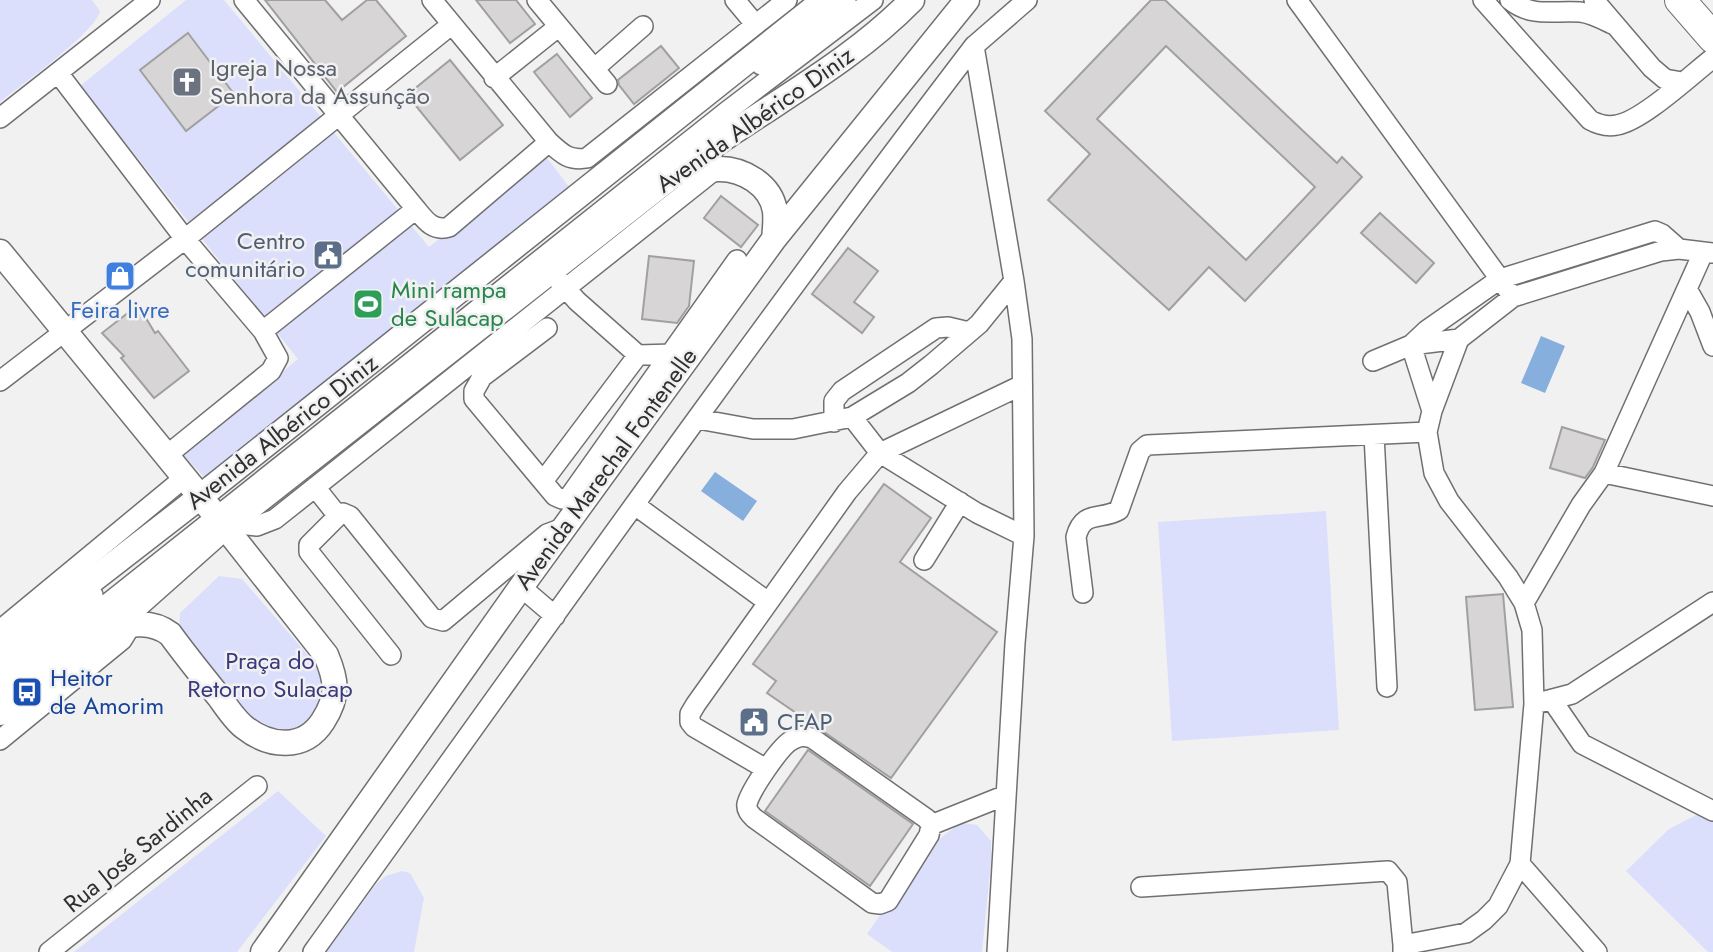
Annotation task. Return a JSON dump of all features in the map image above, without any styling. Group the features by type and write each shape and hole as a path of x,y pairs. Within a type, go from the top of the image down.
{"highway":[{"path":"1697,8 1713,38"}],"main road":[{"name":"Avenida Albérico Diniz","path":"0,713 126,620 211,508 824,0"},
{"name":"Avenida Albérico Diniz","path":"0,652 211,508 559,280 671,177 738,128 836,66 877,34 912,0"},
{"name":"Avenida Marechal Fontenelle","path":"263,952 521,587 775,239 967,0"},
{"path":"671,177 716,169 729,169 747,175 770,195 775,212 775,239"},
{"path":"770,195 809,198"},
{"path":"0,252 211,508 326,655 335,676 335,691 330,710 318,729 302,741 284,744 265,741 242,726 170,634 161,627 126,620"}],"street":[{"path":"244,0 416,209 436,228 449,227 550,142"},
{"path":"432,0 494,78 550,142 567,158 576,160 587,158 787,0"},
{"path":"537,0 607,84"},
{"path":"735,0 755,24"},
{"path":"0,689 211,508 723,94 846,0"},
{"path":"0,669 873,0"},
{"path":"313,952 892,154 974,46 1027,0"},
{"path":"1297,0 1513,297"},
{"path":"1483,0 1590,120 1601,126 1627,122 1713,58"},
{"path":"1510,0 1523,9 1536,13 1582,12 1616,26"},
{"path":"1594,0 1652,68 1665,79 1682,82"},
{"path":"0,118 140,3"},
{"path":"0,381 340,117 451,24"},
{"path":"595,68 643,26"},
{"path":"494,78 558,27"},
{"path":"974,46 1022,340 1024,536 997,952"},
{"path":"1652,68 1660,82 1659,100"},
{"path":"58,73 185,239 263,331 278,358 271,371 166,456"},
{"path":"211,508 257,526 266,523 315,487 559,280 716,169"},
{"path":"263,331 416,209"},
{"path":"1411,345 1427,330 1500,279 1655,231 1679,249"},
{"path":"1373,361 1411,345 1459,339 1513,297 1661,251 1679,249 1708,253 1687,289 1604,472 1581,505 1524,603"},
{"path":"547,328 482,377 476,383 474,399 555,496 562,499 569,498 737,260"},
{"path":"559,280 638,355 673,354"},
{"path":"698,419 753,429 793,429 843,420 908,383 970,332 1014,281"},
{"path":"1687,289 1700,312 1713,346"},
{"path":"970,332 948,327 936,328 842,391 834,401 843,420 880,453 977,513 1024,536"},
{"path":"1141,887 1388,871 1397,882 1403,948 1466,933 1498,906 1520,864 1543,702 1532,629 1524,603 1508,577 1449,500 1434,473 1427,432 1432,411 1459,339"},
{"path":"1411,345 1432,411"},
{"path":"544,480 638,355"},
{"path":"766,769 694,727 690,722 690,714 696,704 847,492 880,453 1022,384"},
{"path":"1083,593 1076,537 1078,528 1092,516 1119,510 1140,451 1147,444 1427,432"},
{"path":"1374,435 1387,687"},
{"path":"1604,472 1713,496"},
{"path":"315,487 338,516"},
{"path":"924,560 960,502"},
{"path":"635,505 768,602"},
{"name":"Avenida Albérico Diniz","path":"0,630 211,508"},
{"path":"391,655 309,552 309,545 338,516 343,513 350,516 432,618 443,621 547,534 564,528"},
{"path":"521,587 555,615"},
{"path":"1543,702 1572,694 1713,602"},
{"name":"Avenida Albérico Diniz","path":"0,740 110,652 122,640 126,620"},
{"path":"1543,702 1582,744 1713,811"},
{"path":"802,736 812,738 928,819 931,825 929,835 892,895 880,904 872,903 754,818 747,811 747,803 766,769 793,738 802,736"},
{"name":"Rua José Sardinha","path":"49,952 257,786"},
{"path":"931,825 1006,795"},
{"path":"1520,864 1597,952"}],"green space":[{"path":"0,0 92,0 100,11 86,32 72,45 0,102"},
{"path":"186,0 224,0 429,247 545,155 569,187 207,480 182,454 298,359 80,86"},
{"path":"1326,511 1339,730 1172,741 1158,522"},
{"name":"Praça do Retorno Sulacap","path":"219,576 242,579 313,661 320,676 321,698 315,711 297,729 275,731 250,717 179,632 180,613"},
{"path":"278,791 326,836 237,952 74,952"},
{"path":"1706,810 1713,814 1713,952 1708,952 1626,871 1669,829"},
{"path":"962,823 977,825 991,841 982,952 892,952 867,934 921,858 947,833"},
{"path":"402,871 410,873 424,898 414,952 326,952 377,883 386,876"}],"water":[{"path":"1541,336 1565,346 1545,393 1521,383"},
{"path":"715,472 757,501 743,521 701,491"}],"building":[{"path":"265,0 325,0 342,20 367,0 376,0 406,36 337,92"},
{"path":"476,0 516,0 535,24 510,43"},
{"path":"1151,0 1165,0 1337,163 1342,157 1362,177 1245,301 1209,267 1169,310 1048,200 1090,154 1045,111","holes":["1166,46 1315,187 1246,260 1097,119"]},
{"name":"Igreja Nossa Senhora da Assunção","path":"188,33 234,94 186,131 140,70"},
{"path":"661,46 679,68 634,104 618,80"},
{"path":"557,54 592,98 570,117 534,72"},
{"path":"450,60 503,125 460,160 407,95"},
{"path":"721,196 758,225 741,247 704,218"},
{"path":"1380,213 1434,263 1416,283 1361,233"},
{"path":"848,248 878,271 854,302 874,317 862,333 812,294"},
{"path":"649,256 694,261 689,306 677,323 642,319"},
{"path":"138,305 155,333 158,331 189,371 154,398 121,358 124,356 102,333"},
{"path":"1562,427 1605,440 1585,478 1550,468"},
{"path":"884,484 931,518 900,562 997,632 891,778 767,693 776,681 753,664"},
{"path":"1503,594 1513,707 1475,710 1466,597"},
{"path":"808,750 913,824 870,886 765,811"}],"place":[{"name":"Igreja Nossa Senhora da Assunção","path":"187,82"},
{"name":"Centro comunitário","path":"328,255"},
{"name":"Feira livre","path":"120,276"},
{"name":"Mini rampa de Sulacap","path":"368,304"},
{"name":"Heitor de Amorim","path":"27,692"},
{"name":"CFAP","path":"754,722"}]}
